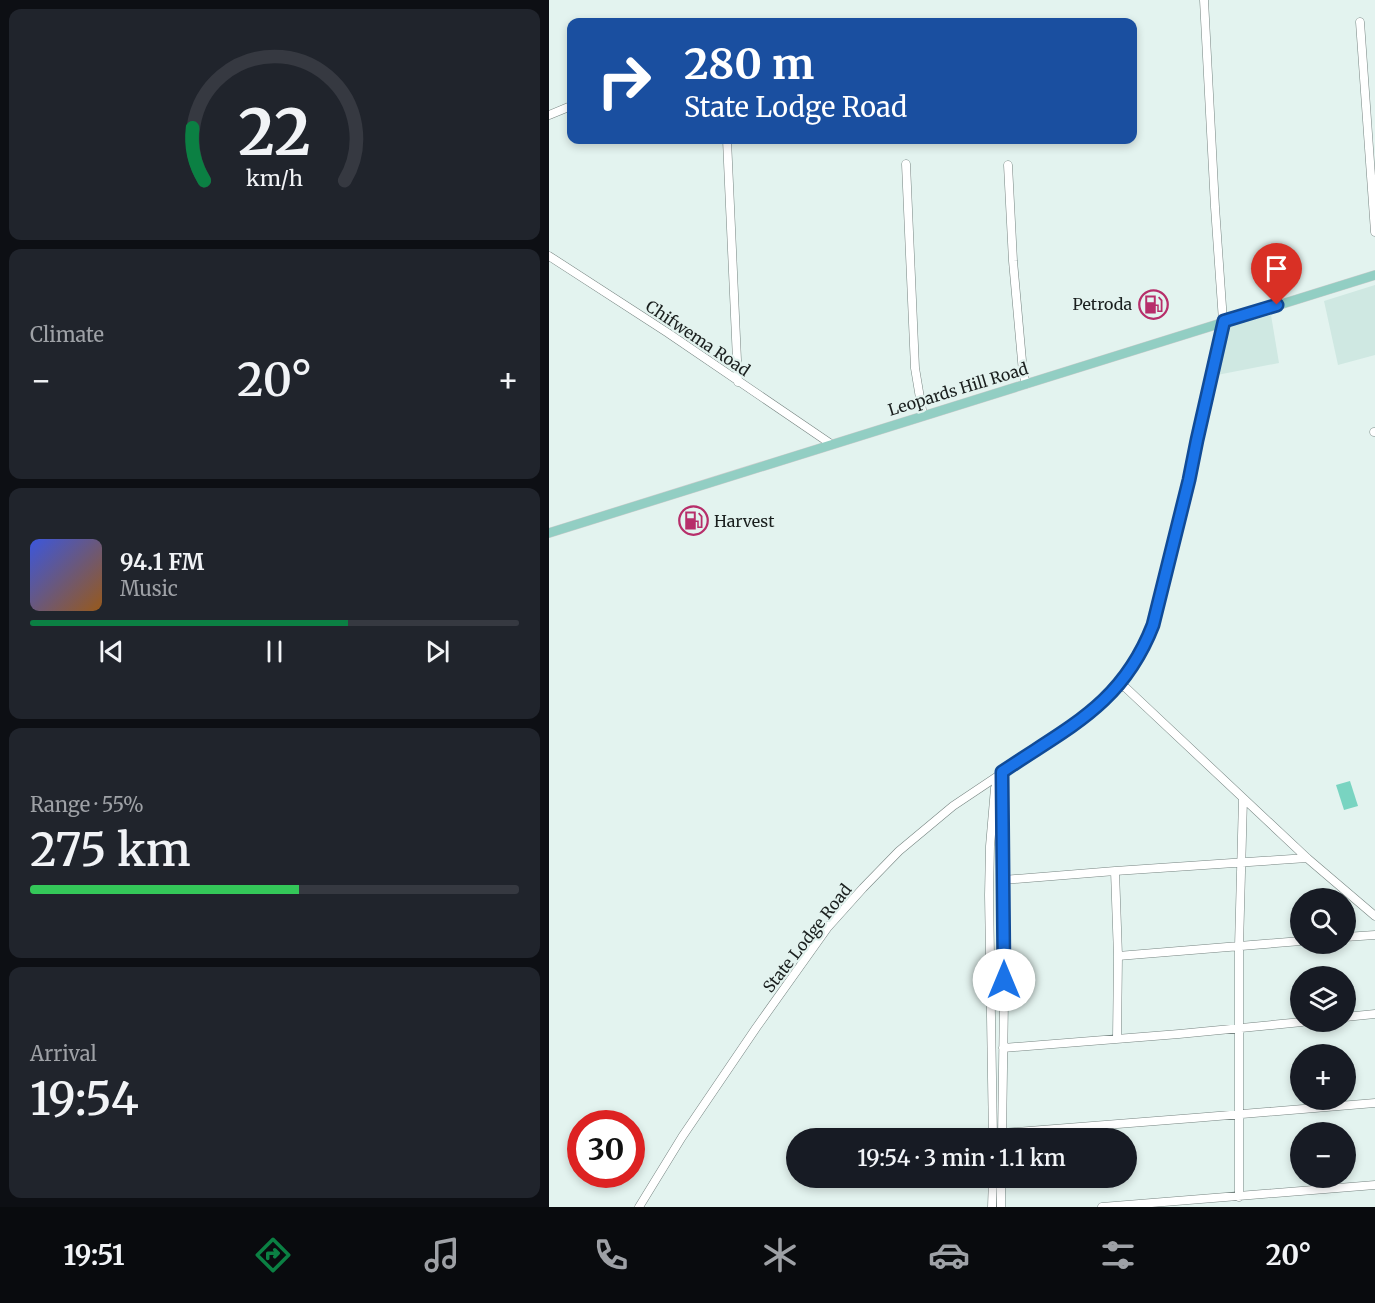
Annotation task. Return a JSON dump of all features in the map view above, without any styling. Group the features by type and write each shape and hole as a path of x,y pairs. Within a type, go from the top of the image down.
{"main road":[{"name":"Leopards Hill Road","path":"549,533 1375,275"}],"street":[{"name":"State Lodge Road","path":"639,1207 686,1130 828,927 899,851 953,806 1071,727 1098,706 1134,666 1145,646 1153,625 1189,480 1224,321 1215,207 1204,0"},
{"path":"1360,22 1375,232"},
{"path":"549,115 567,108"},
{"path":"727,144 738,382"},
{"path":"906,164 910,213 915,368 923,416"},
{"path":"1008,165 1013,261 1026,384"},
{"name":"Chifwema Road","path":"549,256 668,333 831,444"},
{"path":"1119,685 1126,688 1307,858 1375,916"},
{"path":"1002,772 1002,1128"},
{"path":"993,1128 990,856 995,788 1002,772"},
{"path":"1239,1197 1239,946 1243,799"},
{"path":"1003,880 1307,858"},
{"path":"1115,871 1118,956 1117,1039"},
{"path":"1356,936 1375,934"},
{"path":"1118,956 1290,942"},
{"path":"1356,1016 1375,1014"},
{"path":"1003,1048 1290,1023"},
{"path":"1082,1128 1375,1103"},
{"path":"1102,1207 1375,1185"},
{"path":"991,1207 992,1188"},
{"path":"1001,1188 1001,1207"}],"shaded area":[{"path":"1375,285 1375,355 1338,365 1324,301"},
{"path":"1271,315 1279,363 1217,375 1229,326"}],"green space":[{"path":"1350,781 1358,806 1344,810 1336,785"}],"place":[{"name":"Petroda","path":"1153,304"},
{"name":"Harvest","path":"693,521"}],"route":[{"path":"1004,980 1002,772 1071,727 1098,706 1134,666 1153,625 1189,480 1224,321 1277,305"}]}
